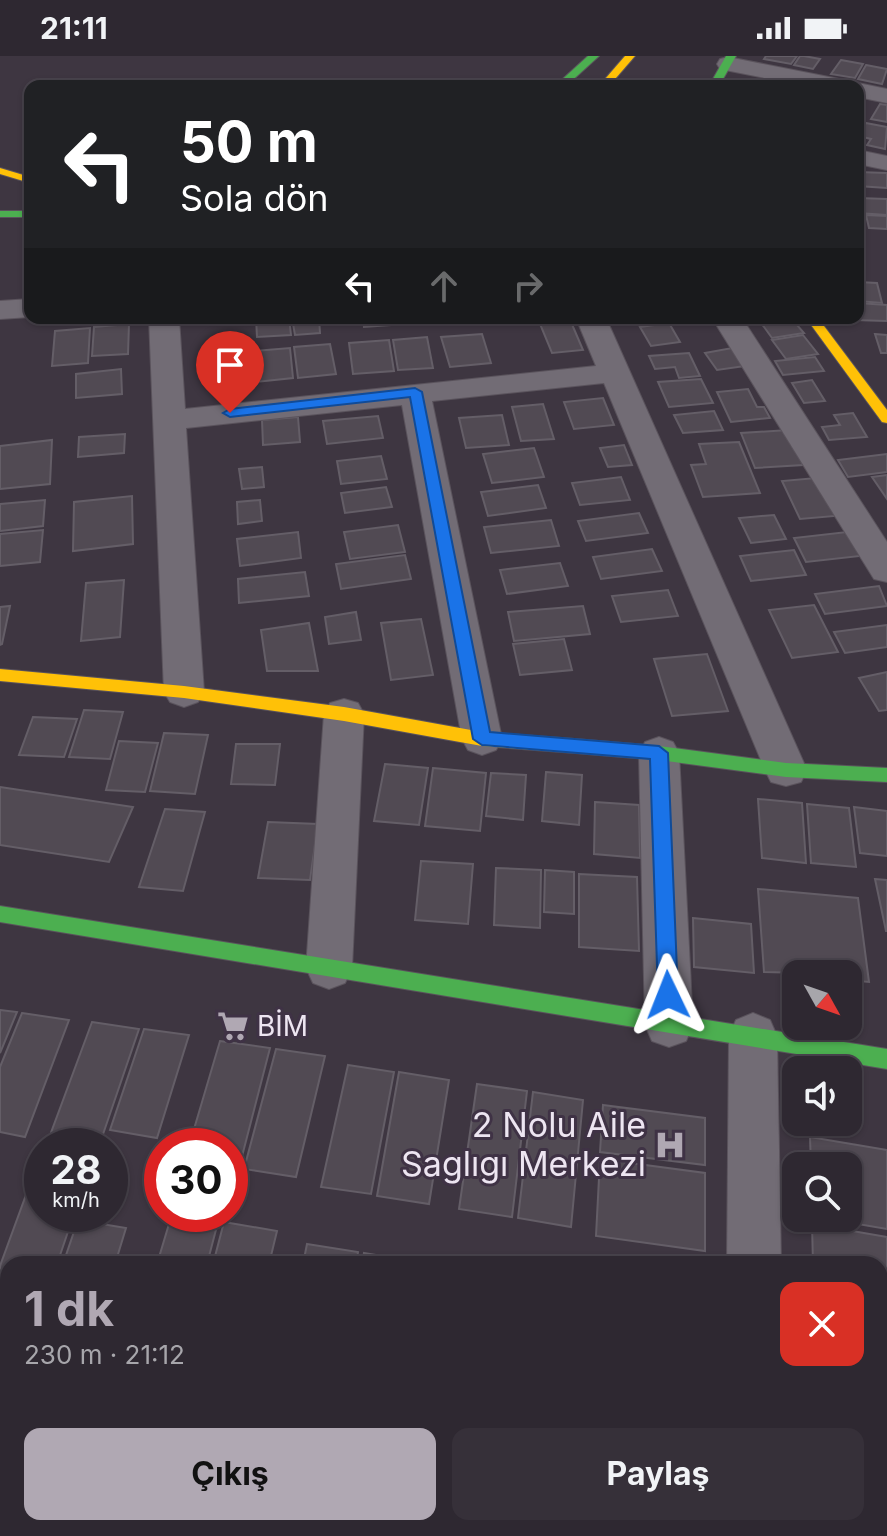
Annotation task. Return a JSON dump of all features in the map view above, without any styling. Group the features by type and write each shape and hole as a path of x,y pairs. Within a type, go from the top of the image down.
{"main road":[{"path":"567,80 594,56"},
{"path":"609,80 630,56"},
{"path":"717,80 729,60"},
{"path":"0,171 24,178"},
{"path":"0,214 24,214"},
{"path":"816,324 887,419"},
{"path":"0,675 184,692 344,714 482,739 659,753 786,770 887,775"},
{"path":"0,914 887,1059"}],"street":[{"path":"729,60 814,80"},
{"path":"864,91 887,96"},
{"path":"864,158 887,163"},
{"path":"0,310 24,308"},
{"path":"164,324 184,692"},
{"path":"593,324 786,770"},
{"path":"731,324 887,570"},
{"path":"168,420 613,373"},
{"path":"415,392 482,739"},
{"path":"329,968 344,714"},
{"path":"659,753 669,1025"},
{"path":"753,1036 754,1256"}],"building":[{"path":"766,56 797,56 791,64 764,59"},
{"path":"800,56 820,59 813,69 794,65"},
{"path":"841,60 863,64 855,78 831,74"},
{"path":"866,65 887,69 882,84 858,79"},
{"path":"880,104 887,105 887,122 871,119"},
{"path":"866,123 887,127 885,149 867,145 871,139 864,137"},
{"path":"864,172 887,173 887,188 864,186"},
{"path":"864,198 887,199 887,215 864,213"},
{"path":"866,215 887,216 887,229 869,228"},
{"path":"864,282 877,283 882,303 864,302"},
{"path":"864,303 887,305 887,321 864,320"},
{"path":"129,324 128,354 92,356 94,327"},
{"path":"256,324 290,324 291,335 257,337"},
{"path":"293,324 319,324 320,333 295,335"},
{"path":"364,324 405,324 364,327"},
{"path":"540,324 572,324 583,350 552,353"},
{"path":"670,324 680,342 651,346 640,327"},
{"path":"762,324 796,324 804,333 772,338"},
{"path":"90,328 88,363 52,366 55,331"},
{"path":"482,334 491,363 450,367 441,337"},
{"path":"875,334 887,335 887,353 881,353"},
{"path":"803,335 818,354 786,359 772,340"},
{"path":"427,337 433,368 398,370 393,340"},
{"path":"389,340 394,371 353,374 349,343"},
{"path":"330,344 336,374 298,378 294,347"},
{"path":"290,348 293,378 256,382 253,351"},
{"path":"732,348 745,366 717,370 705,353"},
{"path":"689,353 700,376 679,378 675,367 655,369 649,356"},
{"path":"815,357 824,371 783,375 775,361"},
{"path":"121,369 122,394 76,398 76,374"},
{"path":"701,379 713,403 669,407 658,382"},
{"path":"812,380 825,401 804,403 792,383"},
{"path":"748,389 757,407 764,407 770,418 731,422 717,392"},
{"path":"603,398 614,425 574,429 564,402"},
{"path":"543,404 554,439 521,441 512,407"},
{"path":"714,411 723,430 683,433 674,415"},
{"path":"853,413 867,437 829,440 822,427 840,425 834,415"},
{"path":"502,415 509,445 466,448 459,418"},
{"path":"378,416 383,438 327,444 323,421"},
{"path":"298,417 300,442 263,445 262,420"},
{"path":"788,430 803,465 755,468 741,433"},
{"path":"125,434 124,453 78,457 79,437"},
{"path":"52,440 50,484 0,489 0,446"},
{"path":"739,442 760,493 703,497 691,465 706,464 699,444"},
{"path":"624,445 632,465 608,467 600,448"},
{"path":"534,448 544,477 492,483 483,454"},
{"path":"887,454 887,472 848,477 838,460"},
{"path":"381,456 387,479 341,484 337,461"},
{"path":"262,467 264,487 242,489 239,469"},
{"path":"887,475 887,499 872,477"},
{"path":"621,477 630,500 580,505 572,483"},
{"path":"816,478 835,516 800,519 782,481"},
{"path":"538,485 546,508 488,516 481,492"},
{"path":"386,487 392,507 345,513 341,493"},
{"path":"132,496 133,544 73,551 74,502"},
{"path":"45,500 43,526 0,531 0,504"},
{"path":"260,500 262,521 238,524 237,502"},
{"path":"639,513 648,533 586,541 578,521"},
{"path":"774,515 786,539 751,543 739,518"},
{"path":"551,520 559,546 491,553 484,527"},
{"path":"398,525 405,552 350,559 344,532"},
{"path":"43,530 40,562 0,566 0,534"},
{"path":"298,532 301,558 240,566 237,539"},
{"path":"847,532 860,556 806,562 794,538"},
{"path":"652,549 662,571 601,579 593,557"},
{"path":"794,550 806,575 751,581 740,556"},
{"path":"405,555 411,579 341,589 336,564"},
{"path":"560,563 568,586 507,594 500,570"},
{"path":"305,572 309,596 239,603 238,579"},
{"path":"124,580 120,637 81,641 86,583"},
{"path":"879,586 887,606 825,614 815,594"},
{"path":"668,590 678,616 621,622 612,596"},
{"path":"814,605 838,652 792,658 769,610"},
{"path":"10,606 2,644 0,645 0,607"},
{"path":"583,606 590,634 514,641 508,612"},
{"path":"356,612 361,640 329,644 325,617"},
{"path":"421,619 433,675 391,680 381,623"},
{"path":"309,623 318,671 267,671 261,630"},
{"path":"887,625 887,647 845,653 834,632"},
{"path":"564,639 572,670 520,675 513,644"},
{"path":"707,654 728,711 672,716 654,659"},
{"path":"887,672 887,710 879,711 859,678"},
{"path":"84,710 123,712 110,759 69,757"},
{"path":"33,717 77,719 64,757 19,755"},
{"path":"164,733 208,735 195,794 150,791"},
{"path":"119,741 158,743 145,792 106,790"},
{"path":"236,744 280,744 275,785 231,784"},
{"path":"385,764 428,768 419,825 374,821"},
{"path":"433,768 486,773 480,831 425,826"},
{"path":"546,772 582,775 579,825 542,821"},
{"path":"491,773 526,775 523,820 486,816"},
{"path":"0,787 133,807 109,862 0,845"},
{"path":"758,799 802,803 806,863 762,858"},
{"path":"595,802 639,805 640,858 594,854"},
{"path":"807,804 849,808 856,867 811,863"},
{"path":"854,807 887,811 887,856 860,853"},
{"path":"165,809 205,812 183,891 139,887"},
{"path":"268,822 318,824 310,880 258,878"},
{"path":"421,861 473,864 468,924 415,920"},
{"path":"496,868 541,870 540,928 494,925"},
{"path":"545,870 574,872 574,914 544,912"},
{"path":"579,874 637,877 639,951 579,947"},
{"path":"875,879 887,880 887,931 886,931"},
{"path":"758,889 858,898 869,982 862,981 862,960 782,960 782,972 764,972"},
{"path":"693,918 751,924 754,973 694,967"},
{"path":"0,1010 17,1012 0,1053"},
{"path":"22,1013 69,1020 28,1128 24,1128 24,1137 0,1132 0,1067"},
{"path":"92,1022 139,1029 105,1128 53,1128"},
{"path":"144,1029 189,1035 160,1128 144,1128 144,1136 128,1133 128,1128 111,1128"},
{"path":"220,1041 270,1048 248,1133 248,1128 194,1128"},
{"path":"276,1049 325,1056 296,1177 248,1170 248,1154"},
{"path":"348,1065 394,1072 371,1194 321,1187"},
{"path":"399,1072 449,1080 429,1204 377,1196"},
{"path":"477,1084 527,1091 512,1217 459,1209"},
{"path":"533,1092 583,1100 571,1227 518,1218"},
{"path":"603,1105 705,1118 705,1165 600,1152"},
{"path":"810,1137 887,1150 887,1229 862,1225 862,1152 811,1152"},
{"path":"600,1159 705,1173 705,1251 596,1236"},
{"path":"24,1200 24,1232 68,1232 60,1256 4,1256"},
{"path":"248,1226 277,1231 271,1256 215,1256 221,1232 248,1232"},
{"path":"74,1232 125,1232 117,1256 66,1256"},
{"path":"167,1232 215,1232 209,1256 159,1256"},
{"path":"812,1232 858,1232 887,1237 887,1256 813,1256"},
{"path":"307,1244 358,1252 357,1256 305,1256"}],"traffic: fast":[{"path":"567,80 594,56"},
{"path":"717,80 731,56"},
{"path":"0,214 24,214"},
{"path":"575,746 659,753 786,770 887,775"},
{"path":"0,914 887,1059"}],"traffic: slow":[{"path":"609,80 630,56"},
{"path":"0,171 24,178"},
{"path":"816,324 887,419"},
{"path":"0,675 184,692 344,714 482,739 575,746"}],"place":[{"name":"BİM","path":"233,1026"},
{"name":"2 Nolu Aile Saglıgı Merkezi","path":"670,1145"}],"route":[{"path":"230,413 415,392 482,739 659,753 668,995"}]}
